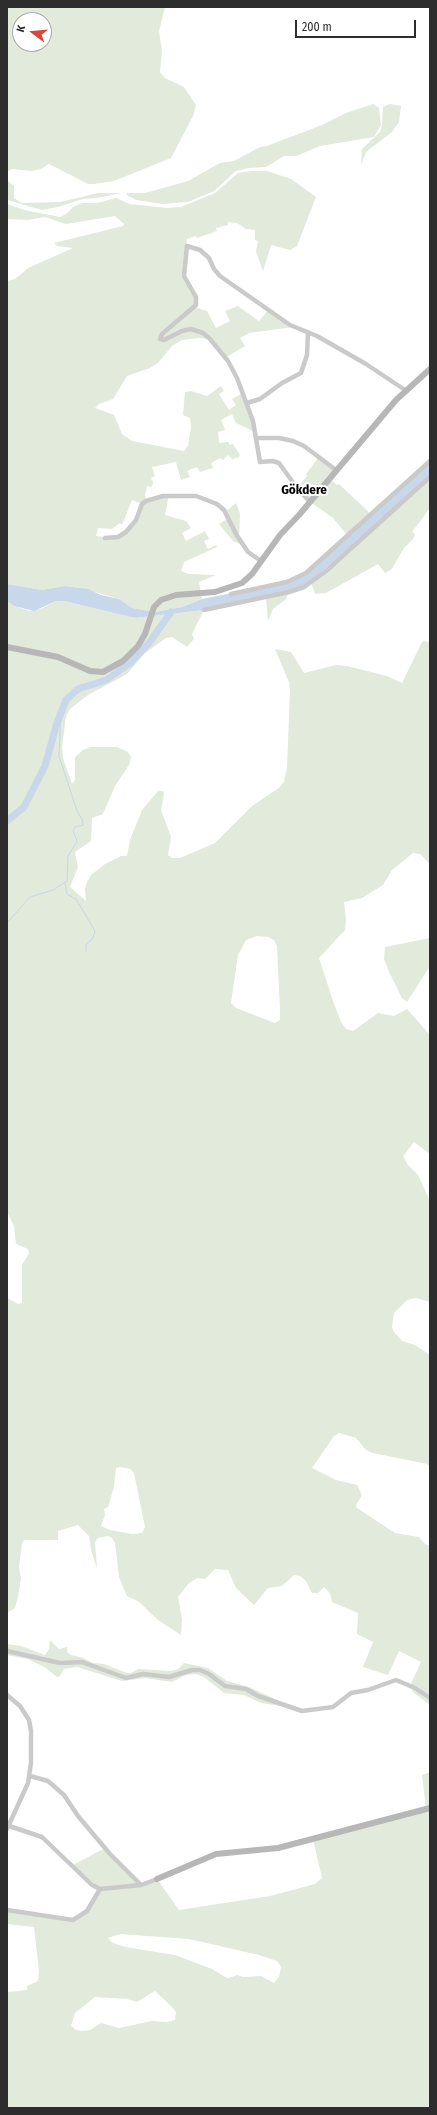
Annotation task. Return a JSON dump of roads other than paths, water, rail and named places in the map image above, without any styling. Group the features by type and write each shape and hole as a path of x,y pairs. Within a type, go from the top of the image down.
{"street":[{"path":"310,501 297,488 281,464 273,461 260,462 257,438 247,404 232,369 206,335 199,331 186,330 165,339 160,339 162,334 194,308 197,303 196,297 184,276 187,246 197,249 204,254 209,258 214,269 228,282 290,325 308,332 366,364 405,390"},
{"path":"247,404 260,399 282,383 301,373 307,354 308,332"},
{"path":"230,592 246,580 276,539 405,390 430,369"},
{"path":"257,438 274,438 293,441 304,446 336,470"},
{"path":"7,647 58,657 90,671 103,672 123,661 138,646 145,634 154,607 161,600 176,595 230,592 287,582 306,573 430,461"},
{"path":"204,610 289,592 311,583 430,477"},
{"path":"105,538 118,537 126,532 136,520 142,504 146,501 163,496 196,496 207,499 220,507 227,514 236,534 248,552 261,561"},
{"path":"230,592 232,603"},
{"path":"7,1651 60,1663 82,1662 93,1668 126,1678 143,1674 169,1677 192,1670 200,1670 209,1674 225,1686 246,1689 262,1698 302,1711 333,1707 342,1702 351,1693 368,1690 396,1680 415,1688 430,1698"},
{"path":"7,1694 20,1706 31,1725 30,1776 8,1828 42,1837 92,1885 100,1889 141,1885 216,1854 278,1848 430,1808"},
{"path":"30,1776 40,1777 48,1781 64,1795 78,1816 110,1854 141,1885"},
{"path":"7,1910 73,1920 87,1911 100,1889"}],"water":[{"path":"430,461 430,477 304,587 204,610 135,618 64,601 56,601 34,611 14,606 7,601 7,584 42,590 65,586 88,589 101,595 119,599 132,608 155,612 182,607 202,599 287,582 300,577"}],"waterway":[{"path":"7,821 24,807 45,766 57,723 66,700 78,689 106,680 129,664 149,643 171,612"},
{"path":"7,923 30,897 53,890 67,881 68,856 77,842 73,830 75,827 83,825 59,756 61,711"},
{"path":"65,884 67,894 76,899 95,931 93,938 86,945 86,951"}],"district":[{"name":"Gökdere","path":"304,490"}]}
